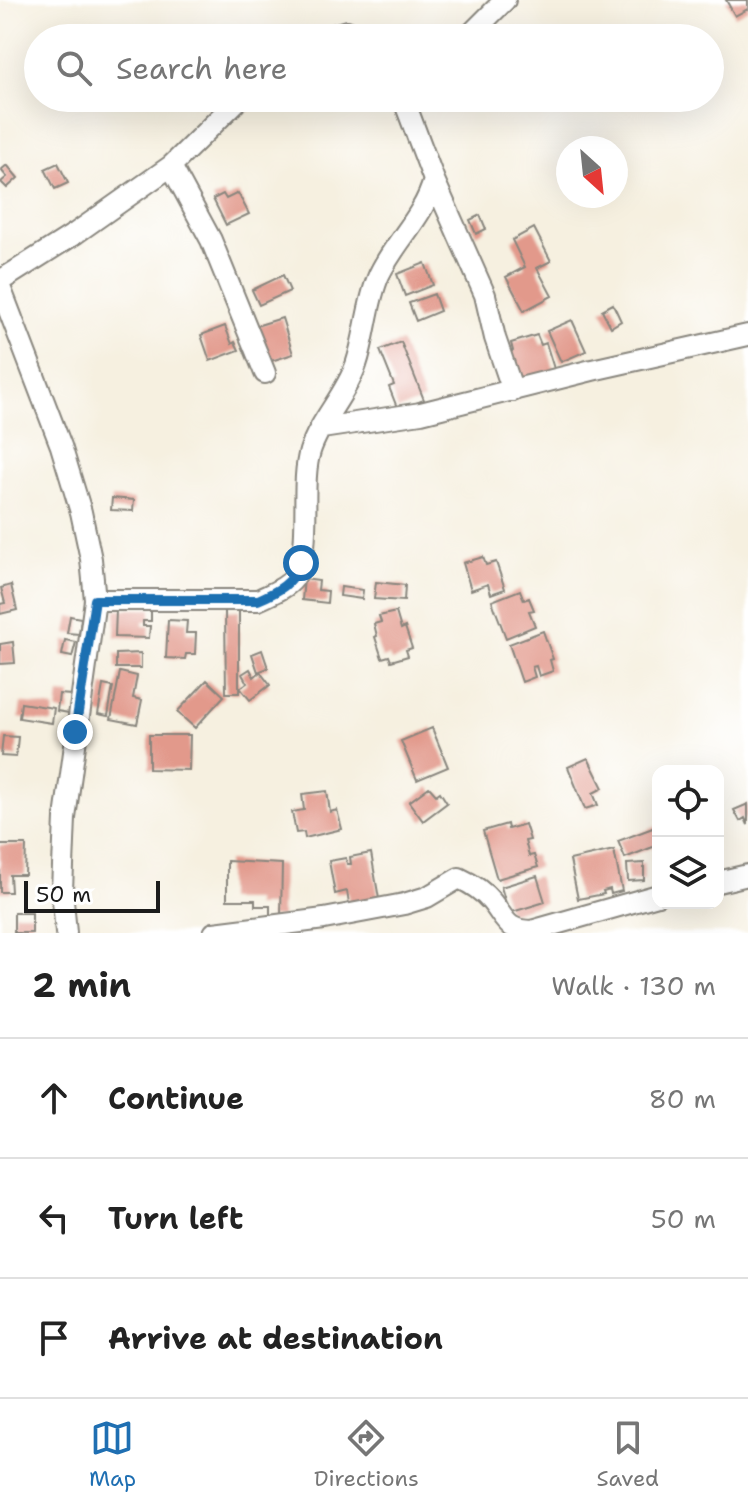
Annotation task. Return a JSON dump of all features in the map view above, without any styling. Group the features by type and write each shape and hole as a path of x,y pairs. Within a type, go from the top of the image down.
{"street":[{"path":"481,24 505,0"},
{"path":"66,933 62,890 65,818 95,600 91,559 61,446 5,312 0,284 171,166 226,112"},
{"path":"408,112 434,180 485,295 495,338 513,391"},
{"path":"171,166 211,240 265,373"},
{"path":"95,600 258,600 279,591 294,579 301,563 304,477 311,449 356,366 378,278 418,216 434,180"},
{"path":"322,428 421,413 748,335"},
{"path":"724,881 748,875"},
{"path":"214,933 327,926 427,897 459,878 475,885 491,900 508,925 517,930 531,931 652,897"}],"building":[{"path":"726,0 748,0 748,9 735,16"},
{"path":"58,163 68,183 55,189 45,169"},
{"path":"7,165 18,178 7,188 1,182 7,177 1,170"},
{"path":"238,193 249,214 226,225 213,199 223,194 226,199"},
{"path":"480,215 486,229 476,234 470,220"},
{"path":"534,228 551,261 537,268 552,296 524,311 506,277 525,267 512,240"},
{"path":"425,263 433,285 405,296 397,274"},
{"path":"283,275 290,291 259,305 252,290"},
{"path":"434,294 440,311 416,321 409,303"},
{"path":"613,304 621,321 611,327 602,310"},
{"path":"282,318 293,354 268,362 256,326"},
{"path":"572,320 586,351 561,362 547,331"},
{"path":"225,326 232,344 235,342 239,350 210,361 201,335"},
{"path":"537,335 541,345 546,343 555,372 514,385 505,354 513,351 511,343"},
{"path":"401,342 424,400 398,410 389,387 394,385 380,350"},
{"path":"112,498 134,500 133,511 111,510"},
{"path":"483,557 486,565 496,562 505,589 491,594 488,584 471,590 463,563"},
{"path":"304,579 319,581 318,590 328,591 327,603 302,600"},
{"path":"376,582 405,585 404,601 374,599"},
{"path":"11,585 17,610 0,614 0,604 5,603 1,588"},
{"path":"341,587 363,590 362,599 340,596"},
{"path":"520,590 524,600 529,598 534,610 529,611 535,626 506,638 492,601"},
{"path":"116,609 151,609 151,621 143,621 143,626 150,626 149,638 115,637"},
{"path":"239,610 239,693 226,693 225,611"},
{"path":"396,612 412,648 406,650 408,656 391,661 389,656 382,658 374,624 381,622 379,616"},
{"path":"70,616 81,618 79,634 67,633"},
{"path":"168,620 187,621 186,633 196,633 195,654 186,654 185,659 166,658"},
{"path":"543,631 553,659 550,660 553,671 539,676 536,666 532,667 535,677 522,682 509,644"},
{"path":"65,640 76,642 72,657 62,655"},
{"path":"13,642 15,663 0,664 0,644"},
{"path":"262,650 268,668 258,672 252,654"},
{"path":"141,653 141,668 116,668 116,654"},
{"path":"250,669 254,677 260,672 270,685 250,700 240,688 247,683 242,674"},
{"path":"120,672 137,676 133,698 142,700 137,724 111,719"},
{"path":"207,680 224,696 195,728 177,712"},
{"path":"103,685 113,687 108,716 98,714"},
{"path":"59,694 71,695 69,713 57,711"},
{"path":"21,703 54,708 52,723 19,718"},
{"path":"432,728 448,767 417,780 401,741"},
{"path":"149,735 190,735 189,770 149,769"},
{"path":"3,736 18,737 16,757 1,756"},
{"path":"588,758 603,788 593,793 598,805 585,809 568,767"},
{"path":"429,787 436,795 440,792 447,803 423,821 409,802"},
{"path":"327,791 330,812 337,810 342,829 305,838 304,832 296,833 292,812 304,810 302,794"},
{"path":"748,804 748,825 745,818 740,821 734,810"},
{"path":"507,824 508,829 525,824 530,840 525,841 529,856 534,855 538,867 497,879 483,831"},
{"path":"652,828 652,847 625,858 618,841"},
{"path":"0,845 26,845 25,875 10,875 11,892 0,892"},
{"path":"614,850 622,891 611,894 610,889 603,891 604,894 578,899 570,860"},
{"path":"371,853 379,899 349,904 347,891 335,894 329,861 346,858 347,864 351,864 350,857"},
{"path":"227,861 282,864 281,917 270,917 270,906 255,906 255,900 227,900"},
{"path":"644,863 644,880 628,881 627,864"},
{"path":"537,876 545,902 509,913 501,887"},
{"path":"14,913 32,913 32,933 14,933"}],"route":[{"path":"75,732 95,600 258,600 279,591 294,579 301,563"}]}
